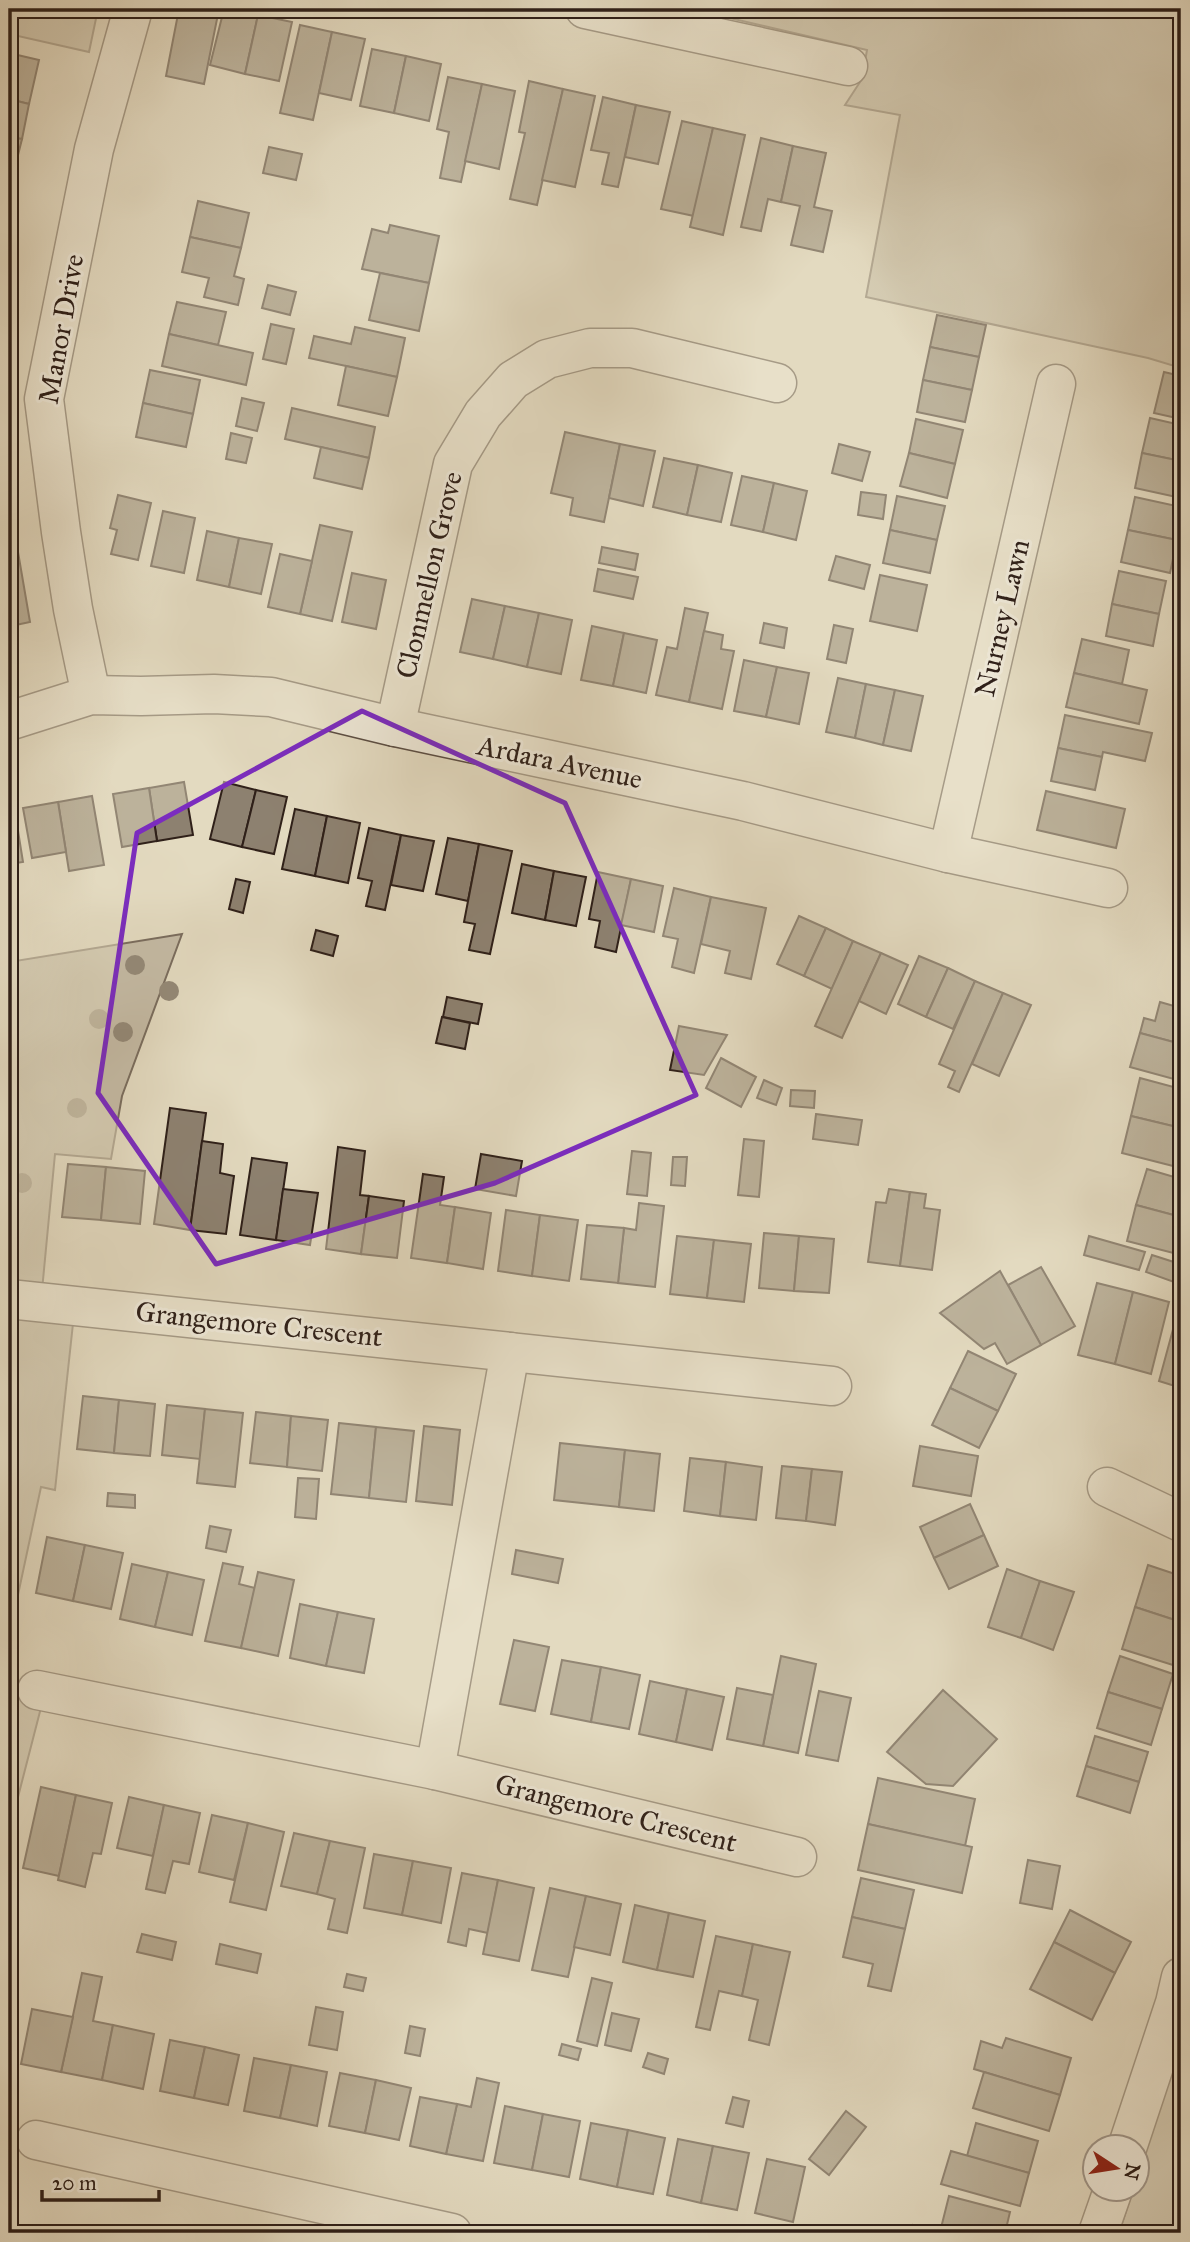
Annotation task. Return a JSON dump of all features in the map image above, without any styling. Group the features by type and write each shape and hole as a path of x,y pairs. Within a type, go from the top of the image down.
{"street":[{"name":"Manor Drive","path":"91,695 73,609 44,399 94,149 132,9"},
{"path":"585,9 644,15 848,66"},
{"name":"Clonmellon Grove","path":"395,727 453,464 483,414 513,380 547,359 590,348 632,348 777,383"},
{"name":"Nurney Lawn","path":"948,853 1056,384"},
{"name":"Ardara Avenue","path":"9,721 91,695 214,694 271,697 395,727 743,801 948,853 1108,888"},
{"name":"Grangemore Crescent","path":"9,1298 832,1386"},
{"path":"435,1770 510,1352"},
{"path":"1107,1487 1181,1522"},
{"name":"Grangemore Crescent","path":"37,1690 435,1770 797,1857"},
{"path":"1131,2134 1179,1995"},
{"path":"36,2140 376,2225 452,2233"},
{"path":"1098,2233 1108,2204"}],"highlighted area":[{"path":"362,711 565,803 696,1095 495,1183 216,1264 98,1093 137,833"}],"shaded area":[{"path":"9,9 98,9 89,52 9,34"},
{"path":"691,9 1181,9 1181,368 1148,358 866,297 900,115 845,105 862,79 867,50"},
{"path":"182,934 122,1096 111,1159 55,1154 41,1301 75,1305 55,1490 41,1487 9,1637 9,962"},
{"path":"9,1684 45,1692 9,1832"},
{"path":"1181,2042 1181,2233 1119,2233 1128,2204 1152,2204 1150,2134 1175,2051"}],"building":[{"path":"179,9 219,9 204,84 166,76"},
{"path":"224,9 258,15 245,74 210,65"},
{"path":"258,15 292,22 279,81 245,74"},
{"path":"300,25 332,32 313,120 280,113"},
{"path":"332,32 365,39 351,100 319,93"},
{"path":"372,49 406,56 394,113 360,106"},
{"path":"9,53 39,60 29,104 9,99"},
{"path":"406,56 441,64 429,121 394,113"},
{"path":"448,77 482,84 461,182 440,178 449,132 437,129"},
{"path":"529,81 563,89 537,205 510,199 525,133 519,132"},
{"path":"482,84 515,91 499,169 465,161"},
{"path":"563,89 595,96 575,187 542,180"},
{"path":"603,97 636,105 618,187 602,184 609,153 591,150"},
{"path":"9,99 29,104 22,139 9,137"},
{"path":"636,105 670,112 658,164 625,157"},
{"path":"682,121 713,128 694,216 661,209"},
{"path":"713,128 745,135 723,235 690,227"},
{"path":"9,137 22,139 13,175 9,174"},
{"path":"761,138 793,146 781,202 768,199 761,231 741,227"},
{"path":"793,146 826,153 814,207 832,211 823,252 791,245 800,206 781,202"},
{"path":"269,147 302,154 296,180 263,173"},
{"path":"198,201 249,213 241,248 190,237"},
{"path":"390,225 439,236 429,283 362,269 372,229 388,233"},
{"path":"190,237 241,248 234,276 244,279 238,305 204,297 209,278 182,272"},
{"path":"380,273 429,283 419,331 369,320"},
{"path":"268,285 296,292 290,315 262,308"},
{"path":"177,302 226,312 218,345 169,334"},
{"path":"937,315 986,325 979,357 930,347"},
{"path":"271,324 294,329 286,364 263,359"},
{"path":"355,327 405,338 397,377 309,358 314,336 351,344"},
{"path":"169,334 253,353 246,385 162,366"},
{"path":"930,347 979,357 972,390 923,380"},
{"path":"346,366 397,377 388,416 338,405"},
{"path":"150,370 200,380 193,414 143,403"},
{"path":"1164,372 1181,376 1181,419 1154,413"},
{"path":"923,380 972,390 965,422 917,412"},
{"path":"242,398 264,403 257,431 236,426"},
{"path":"143,403 193,414 186,447 136,437"},
{"path":"292,408 375,427 369,458 285,439"},
{"path":"1150,418 1181,425 1181,461 1142,453"},
{"path":"916,419 963,430 955,464 909,453"},
{"path":"565,432 620,444 604,522 570,515 573,498 551,493"},
{"path":"231,433 252,438 246,463 226,459"},
{"path":"620,444 655,451 643,506 609,498"},
{"path":"839,444 870,452 862,481 832,473"},
{"path":"321,447 369,458 362,489 314,478"},
{"path":"909,453 955,464 947,498 900,486"},
{"path":"1142,453 1181,461 1181,498 1135,488"},
{"path":"664,458 698,465 687,515 653,507"},
{"path":"698,465 732,473 721,522 687,515"},
{"path":"742,476 774,483 763,532 731,525"},
{"path":"774,483 807,491 796,540 763,532"},
{"path":"861,492 886,495 883,519 858,515"},
{"path":"118,495 151,503 138,560 111,554 117,530 110,528"},
{"path":"897,496 945,506 937,540 890,530"},
{"path":"1135,497 1181,507 1181,526 1177,540 1128,530"},
{"path":"163,511 195,518 184,573 151,566"},
{"path":"320,525 352,532 332,621 300,614"},
{"path":"890,530 937,540 930,573 883,563"},
{"path":"1128,530 1177,540 1170,573 1121,562"},
{"path":"207,531 239,538 229,587 197,580"},
{"path":"239,538 272,544 261,594 229,587"},
{"path":"602,547 638,554 635,570 599,563"},
{"path":"18,552 30,622 11,626 9,554"},
{"path":"280,554 312,561 300,614 268,607"},
{"path":"836,556 870,565 864,589 829,580"},
{"path":"598,569 638,577 633,599 594,591"},
{"path":"1119,571 1166,581 1159,614 1112,604"},
{"path":"352,573 386,580 376,629 342,622"},
{"path":"880,575 927,585 917,631 870,621"},
{"path":"472,599 505,606 493,659 460,652"},
{"path":"1112,604 1159,614 1153,646 1106,636"},
{"path":"505,606 539,613 527,667 493,659"},
{"path":"685,608 708,613 689,702 656,695 667,647 677,649"},
{"path":"539,613 572,620 561,674 527,667"},
{"path":"764,623 787,628 784,648 760,643"},
{"path":"834,625 853,629 846,663 827,659"},
{"path":"592,626 624,633 613,686 581,680"},
{"path":"704,631 723,635 721,649 734,651 722,709 689,702"},
{"path":"624,633 657,640 646,693 613,686"},
{"path":"1082,639 1129,650 1122,684 1074,673"},
{"path":"744,660 777,667 766,717 734,711"},
{"path":"777,667 809,673 799,724 766,717"},
{"path":"1074,673 1147,690 1139,724 1066,707"},
{"path":"838,678 866,684 855,738 826,732"},
{"path":"866,684 895,690 883,745 855,738"},
{"path":"895,690 923,696 911,751 883,745"},
{"path":"1065,715 1152,733 1145,761 1103,752 1102,757 1058,748"},
{"path":"1058,748 1102,757 1095,790 1051,781"},
{"path":"184,782 193,835 157,841 149,788"},
{"path":"224,782 256,790 242,847 210,839"},
{"path":"149,788 157,841 122,847 113,794"},
{"path":"256,790 287,797 274,854 242,847"},
{"path":"1046,791 1125,809 1116,848 1037,830"},
{"path":"92,796 104,865 69,871 58,802"},
{"path":"58,802 66,852 32,858 23,808"},
{"path":"14,806 23,862 9,864 9,807"},
{"path":"295,809 327,816 315,876 282,869"},
{"path":"327,816 360,823 348,883 315,876"},
{"path":"369,828 401,835 385,910 366,906 372,881 358,878"},
{"path":"401,835 434,841 423,891 391,885"},
{"path":"448,838 479,844 468,901 436,894"},
{"path":"479,844 512,851 490,954 469,950 475,924 464,922"},
{"path":"522,864 554,871 545,920 512,913"},
{"path":"554,871 586,877 576,926 545,920"},
{"path":"598,872 631,879 616,952 595,947 600,921 589,919"},
{"path":"236,879 250,882 243,913 229,909"},
{"path":"631,879 663,886 654,932 621,925"},
{"path":"674,888 711,897 694,973 672,967 678,939 663,936"},
{"path":"711,897 766,908 751,979 725,973 730,951 701,944"},
{"path":"799,916 826,928 804,976 777,964"},
{"path":"826,928 853,941 832,989 804,976"},
{"path":"316,930 338,936 333,956 311,950"},
{"path":"853,941 881,953 842,1038 815,1026"},
{"path":"881,953 908,965 886,1014 859,1001"},
{"path":"919,956 948,968 926,1017 898,1004"},
{"path":"948,968 975,981 953,1029 926,1017"},
{"path":"1181,976 1181,1003 1175,1001"},
{"path":"975,981 1003,993 959,1092 948,1087 955,1071 939,1064"},
{"path":"1003,993 1031,1005 999,1076 972,1064"},
{"path":"447,997 482,1004 478,1024 443,1017"},
{"path":"1160,1002 1181,1008 1181,1044 1140,1033 1144,1018 1155,1021"},
{"path":"442,1017 470,1023 465,1049 436,1043"},
{"path":"679,1026 727,1035 704,1075 670,1070"},
{"path":"1140,1033 1181,1044 1181,1081 1130,1067"},
{"path":"721,1058 756,1077 741,1107 706,1088"},
{"path":"1140,1078 1181,1089 1181,1128 1131,1116"},
{"path":"764,1080 782,1088 776,1105 757,1098"},
{"path":"791,1090 815,1091 814,1108 790,1106"},
{"path":"170,1108 206,1113 190,1230 154,1224"},
{"path":"816,1114 862,1120 858,1145 813,1139"},
{"path":"1131,1116 1181,1128 1173,1166 1122,1153"},
{"path":"744,1139 764,1141 759,1197 738,1195"},
{"path":"202,1141 223,1144 220,1173 234,1176 226,1234 190,1230"},
{"path":"338,1147 365,1151 360,1195 369,1196 361,1254 326,1249"},
{"path":"632,1151 651,1153 647,1196 627,1194"},
{"path":"481,1154 522,1161 516,1196 475,1189"},
{"path":"673,1157 687,1157 685,1186 671,1185"},
{"path":"252,1158 287,1163 276,1240 240,1235"},
{"path":"68,1164 106,1167 101,1220 62,1217"},
{"path":"106,1167 145,1171 140,1224 101,1220"},
{"path":"1147,1169 1181,1179 1181,1217 1136,1205"},
{"path":"423,1174 444,1177 440,1205 455,1207 447,1263 411,1258"},
{"path":"283,1189 318,1193 310,1245 276,1240"},
{"path":"889,1189 910,1192 900,1266 868,1262 876,1202 886,1203"},
{"path":"910,1192 926,1194 924,1208 940,1210 932,1270 900,1266"},
{"path":"369,1196 404,1201 397,1258 361,1254"},
{"path":"639,1203 664,1206 655,1287 618,1283 624,1228 636,1230"},
{"path":"1136,1205 1181,1217 1181,1255 1127,1241"},
{"path":"455,1207 491,1213 483,1269 447,1263"},
{"path":"506,1210 540,1215 532,1276 498,1271"},
{"path":"540,1215 578,1220 569,1281 532,1276"},
{"path":"587,1225 624,1228 618,1283 581,1279"},
{"path":"764,1233 799,1236 794,1291 759,1288"},
{"path":"677,1236 714,1240 707,1298 670,1294"},
{"path":"799,1236 834,1239 829,1293 794,1291"},
{"path":"1089,1236 1145,1252 1139,1270 1084,1255"},
{"path":"714,1240 751,1244 744,1302 707,1298"},
{"path":"1152,1255 1180,1264 1174,1282 1146,1272"},
{"path":"1041,1267 1075,1326 1041,1345 1008,1285"},
{"path":"1000,1271 1041,1345 1007,1364 995,1343 984,1349 940,1313"},
{"path":"1097,1283 1133,1292 1115,1364 1078,1355"},
{"path":"1133,1292 1169,1302 1151,1374 1115,1364"},
{"path":"1175,1322 1181,1324 1181,1388 1159,1381"},
{"path":"968,1351 1016,1374 998,1411 950,1388"},
{"path":"950,1388 998,1411 979,1448 932,1425"},
{"path":"83,1396 119,1400 114,1453 77,1449"},
{"path":"119,1400 155,1404 150,1456 114,1453"},
{"path":"167,1405 205,1409 200,1459 162,1455"},
{"path":"205,1409 243,1413 235,1487 197,1483"},
{"path":"256,1412 291,1416 287,1467 250,1463"},
{"path":"291,1416 328,1420 322,1471 287,1467"},
{"path":"339,1423 376,1427 369,1498 331,1494"},
{"path":"424,1426 460,1430 452,1505 416,1501"},
{"path":"376,1427 414,1431 406,1502 369,1498"},
{"path":"560,1443 625,1450 619,1507 554,1500"},
{"path":"920,1446 978,1456 971,1496 913,1486"},
{"path":"625,1450 660,1454 654,1511 619,1507"},
{"path":"690,1458 726,1462 720,1516 684,1511"},
{"path":"726,1462 762,1467 756,1520 720,1516"},
{"path":"782,1466 812,1469 806,1521 776,1518"},
{"path":"812,1469 842,1472 835,1525 806,1521"},
{"path":"298,1478 319,1479 316,1519 295,1517"},
{"path":"108,1493 135,1495 135,1508 107,1506"},
{"path":"970,1504 984,1535 934,1558 920,1527"},
{"path":"210,1526 231,1530 226,1552 206,1548"},
{"path":"984,1535 998,1566 949,1589 934,1558"},
{"path":"47,1537 85,1545 73,1601 36,1593"},
{"path":"85,1545 123,1553 111,1609 73,1601"},
{"path":"516,1550 563,1559 558,1583 512,1574"},
{"path":"223,1563 243,1567 239,1584 255,1588 241,1648 205,1641"},
{"path":"132,1564 168,1572 155,1627 120,1619"},
{"path":"1148,1565 1181,1576 1181,1622 1135,1607"},
{"path":"1007,1569 1040,1581 1021,1638 988,1627"},
{"path":"168,1572 204,1580 192,1635 155,1627"},
{"path":"258,1572 294,1580 278,1656 241,1648"},
{"path":"1040,1581 1074,1592 1053,1650 1021,1638"},
{"path":"300,1604 338,1612 326,1666 290,1658"},
{"path":"1135,1607 1181,1622 1181,1647 1176,1666 1122,1649"},
{"path":"338,1612 374,1619 364,1673 326,1666"},
{"path":"514,1640 549,1647 535,1711 500,1704"},
{"path":"781,1656 816,1664 798,1753 763,1746"},
{"path":"1120,1656 1173,1674 1162,1709 1108,1692"},
{"path":"562,1660 601,1667 591,1722 551,1714"},
{"path":"601,1667 640,1675 629,1729 591,1722"},
{"path":"650,1681 687,1689 676,1742 639,1734"},
{"path":"737,1688 773,1695 763,1746 727,1739"},
{"path":"687,1689 724,1697 712,1750 676,1742"},
{"path":"943,1690 997,1739 953,1786 926,1784 887,1752"},
{"path":"819,1691 851,1698 838,1761 806,1755"},
{"path":"1108,1692 1162,1709 1151,1745 1097,1728"},
{"path":"1095,1736 1148,1752 1139,1782 1086,1766"},
{"path":"1086,1766 1139,1782 1130,1813 1077,1796"},
{"path":"878,1778 975,1799 965,1846 868,1824"},
{"path":"41,1787 76,1795 59,1876 23,1868"},
{"path":"76,1795 112,1803 101,1854 93,1853 85,1887 58,1880"},
{"path":"129,1797 164,1805 153,1856 117,1848"},
{"path":"164,1805 200,1813 189,1864 173,1861 165,1893 146,1889"},
{"path":"212,1815 248,1823 234,1880 199,1872"},
{"path":"248,1823 284,1832 266,1910 230,1902"},
{"path":"868,1824 972,1847 962,1893 858,1870"},
{"path":"294,1833 330,1841 317,1894 281,1886"},
{"path":"330,1841 365,1848 347,1933 328,1929 335,1899 317,1894"},
{"path":"374,1854 413,1861 402,1915 364,1908"},
{"path":"1028,1860 1060,1866 1052,1909 1020,1903"},
{"path":"413,1861 451,1868 441,1923 402,1915"},
{"path":"462,1873 498,1880 488,1933 469,1929 466,1946 448,1942"},
{"path":"861,1878 914,1890 905,1929 852,1917"},
{"path":"498,1880 534,1888 519,1961 483,1954"},
{"path":"550,1888 586,1896 568,1977 532,1970"},
{"path":"586,1896 621,1904 610,1955 574,1947"},
{"path":"635,1905 669,1913 657,1970 623,1962"},
{"path":"1070,1910 1131,1942 1115,1973 1054,1942"},
{"path":"669,1913 705,1921 693,1977 657,1970"},
{"path":"852,1917 905,1929 891,1991 868,1986 873,1964 843,1957"},
{"path":"142,1934 176,1942 172,1960 137,1952"},
{"path":"716,1936 753,1944 742,1996 719,1991 710,2030 696,2027"},
{"path":"1054,1942 1115,1973 1092,2020 1030,1989"},
{"path":"220,1944 261,1954 257,1973 216,1964"},
{"path":"753,1944 790,1952 769,2045 749,2040 758,2000 742,1996"},
{"path":"82,1973 102,1977 93,2021 113,2025 102,2080 61,2072"},
{"path":"347,1974 366,1978 363,1991 344,1987"},
{"path":"592,1978 612,1983 597,2046 577,2041"},
{"path":"316,2007 343,2012 337,2050 309,2045"},
{"path":"32,2009 73,2017 61,2072 21,2064"},
{"path":"612,2013 639,2019 631,2051 605,2045"},
{"path":"113,2025 154,2034 143,2089 102,2080"},
{"path":"410,2026 425,2029 420,2056 405,2053"},
{"path":"1006,2038 1071,2058 1060,2095 974,2069 981,2041 1002,2048"},
{"path":"170,2040 205,2047 194,2098 160,2091"},
{"path":"562,2044 581,2049 578,2060 559,2055"},
{"path":"205,2047 239,2055 228,2105 194,2098"},
{"path":"648,2053 668,2059 664,2074 643,2067"},
{"path":"254,2058 291,2065 280,2118 244,2111"},
{"path":"291,2065 327,2072 317,2126 280,2118"},
{"path":"984,2072 1060,2095 1049,2131 973,2108"},
{"path":"340,2073 376,2080 365,2133 329,2126"},
{"path":"477,2078 499,2083 483,2161 446,2154 457,2104 471,2107"},
{"path":"376,2080 411,2088 399,2140 365,2133"},
{"path":"420,2097 457,2104 446,2154 410,2146"},
{"path":"733,2097 749,2101 743,2127 726,2123"},
{"path":"505,2106 543,2114 532,2170 494,2163"},
{"path":"846,2111 866,2127 829,2175 809,2159"},
{"path":"543,2114 580,2121 569,2177 532,2170"},
{"path":"591,2123 628,2130 617,2187 580,2179"},
{"path":"976,2123 1038,2141 1029,2173 967,2156"},
{"path":"628,2130 665,2138 653,2194 617,2187"},
{"path":"678,2139 713,2146 701,2203 667,2195"},
{"path":"713,2146 749,2153 737,2210 701,2203"},
{"path":"951,2151 1029,2173 1020,2206 941,2184"},
{"path":"767,2159 805,2167 793,2222 755,2213"},
{"path":"949,2196 1010,2212 1005,2233 940,2232"},
{"path":"913,2225 940,2232 946,2233 911,2233"}]}
